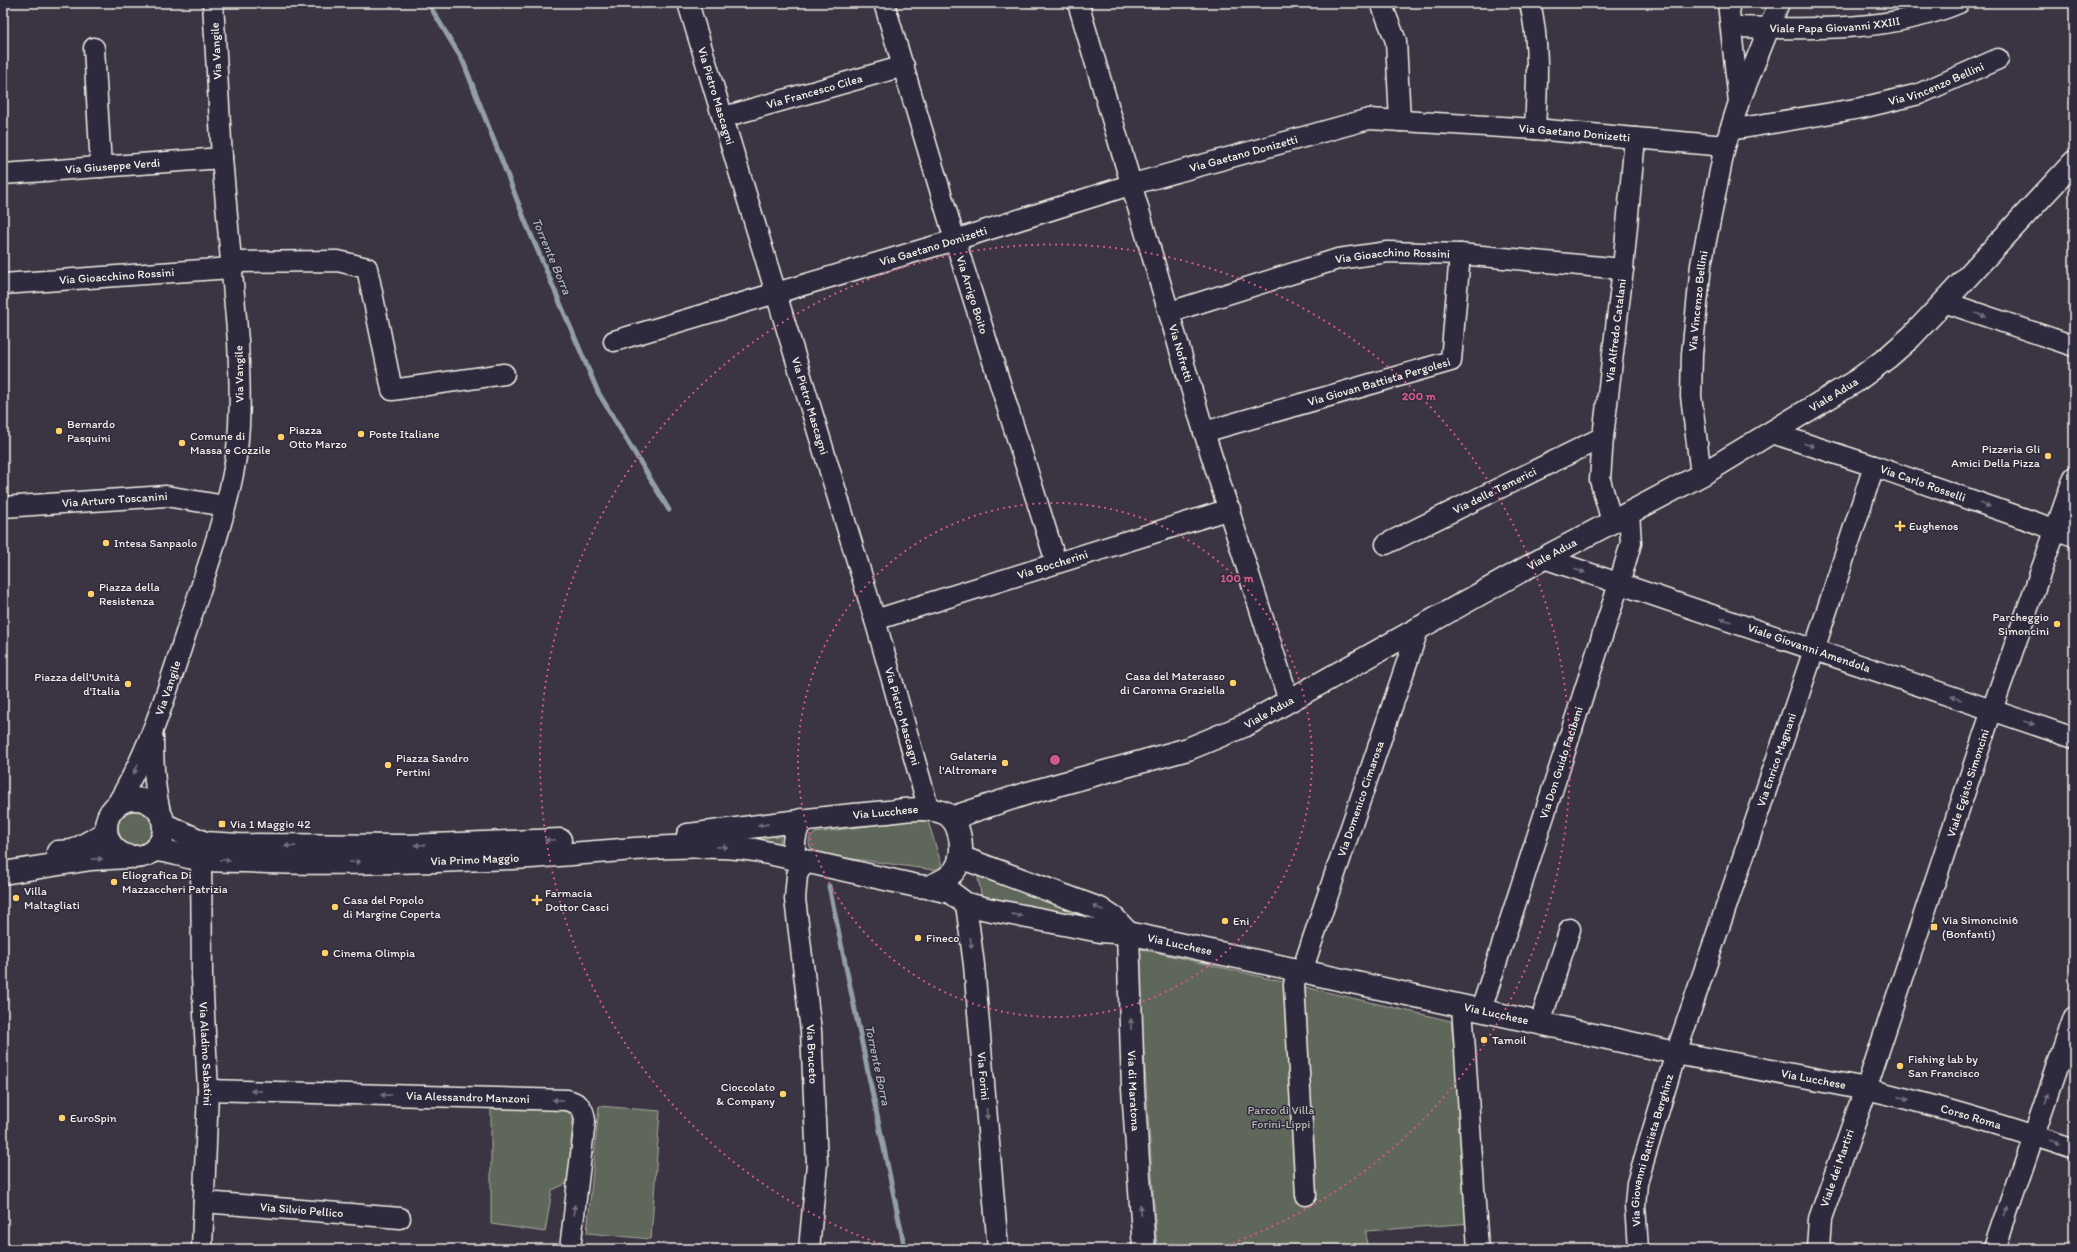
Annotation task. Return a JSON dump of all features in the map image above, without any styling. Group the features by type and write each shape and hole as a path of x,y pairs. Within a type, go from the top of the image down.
{"main road":[{"name":"Viale Adua","path":"952,818 1028,793 1188,749 1246,725 1544,558 1700,475 1772,433 1856,381 1887,358 1911,337 2074,162"},
{"path":"3,873 91,859 143,857 155,850 162,842 162,818 149,802 141,799 126,800 117,804 107,819 106,833 112,846 117,851 129,857"},
{"name":"Via Lucchese","path":"801,820 866,813 929,810 945,813 952,818"},
{"name":"Via Primo Maggio","path":"162,818 204,843 329,846 650,839 801,820"},
{"path":"928,887 947,879 957,866 960,857 960,838 952,818"},
{"path":"801,820 796,830 793,848 799,860 950,892 966,904"},
{"path":"3,858 73,851 106,833"},
{"name":"Via Primo Maggio","path":"155,850 173,852 201,859 246,861 378,862 512,858 687,846 755,850 799,860"},
{"path":"960,857 1100,909 1115,919 1128,932"},
{"name":"Via Lucchese","path":"966,904 1100,931 1128,932 1676,1053 1866,1089"},
{"name":"Via di Maratona","path":"1128,932 1133,1088 1144,1249"},
{"name":"Viale dei Martiri","path":"1818,1249 1820,1219 1866,1089"}],"street":[{"name":"Via Vangile","path":"153,734 211,558 235,465 239,419 238,341 222,158 213,3"},
{"name":"Via Pietro Mascagni","path":"688,3 778,293 875,620 929,810"},
{"name":"Via Arrigo Boito","path":"884,3 955,240 1056,562"},
{"name":"Via Nofretti","path":"1078,3 1133,184 1204,432 1230,509 1289,701"},
{"path":"1381,3 1396,41 1400,121"},
{"path":"1530,3 1535,25 1538,59 1535,129"},
{"name":"Via Vincenzo Bellini","path":"1700,475 1691,396 1692,354 1700,265 1728,138 1739,102 1732,27 1728,3"},
{"path":"1739,102 1771,28 1780,3"},
{"name":"Viale Papa Giovanni XXIII","path":"1732,27 1819,28 1875,25 1928,14 1959,3"},
{"path":"94,48 101,167"},
{"name":"Via Vincenzo Bellini","path":"1728,138 1919,94 1998,59"},
{"name":"Via Francesco Cilea","path":"724,117 904,66"},
{"name":"Via Gaetano Donizetti","path":"614,341 955,240 1133,184 1369,119 1535,129 1635,138 1728,138"},
{"name":"Via Alfredo Catalani","path":"1620,518 1600,480 1603,436 1623,269 1635,138"},
{"name":"Via Giuseppe Verdi","path":"3,174 222,158"},
{"name":"Via Gioacchino Rossini","path":"1170,312 1338,259 1388,252 1460,254 1623,269"},
{"name":"Via Giovan Battista Pergolesi","path":"1204,432 1451,361 1460,254"},
{"name":"Via Gioacchino Rossini","path":"3,284 231,265 338,262 367,268 392,390 504,374"},
{"path":"1944,302 2074,346"},
{"name":"Via Carlo Rosselli","path":"1772,433 1874,466 2074,536"},
{"name":"Via delle Tamerici","path":"1386,544 1603,436"},
{"name":"Via Enrico Magnani","path":"1676,1053 1814,650 1874,466"},
{"name":"Viale Egisto Simoncini","path":"1866,1089 1992,710 2074,477"},
{"name":"Via Arturo Toscanini","path":"3,507 166,496 225,506"},
{"name":"Via Boccherini","path":"875,620 1056,562 1230,509"},
{"name":"Via Don Guido Facibeni","path":"1472,1008 1620,584 1631,543 1620,518"},
{"name":"Viale Giovanni Amendola","path":"1544,558 2074,738"},
{"name":"Via Domenico Cimarosa","path":"1306,1195 1294,985 1419,627"},
{"path":"117,804 153,734"},
{"path":"153,734 153,762 156,794 162,818"},
{"name":"Via Aladino Sabatini","path":"201,859 202,976 208,1090 202,1249"},
{"name":"Via Bruceto","path":"799,860 795,899 811,1031 817,1164 810,1249"},
{"name":"Via Forini","path":"966,904 974,965 998,1249"},
{"path":"1540,1023 1570,929"},
{"path":"1472,1008 1478,1249"},
{"path":"1995,1249 2074,1017"},
{"name":"Via Giovanni Battista Berghinz","path":"1638,1249 1635,1205 1637,1183 1676,1053"},
{"name":"Corso Roma","path":"1866,1089 1901,1097 2034,1135 2074,1149"},
{"name":"Via Alessandro Manzoni","path":"208,1090 567,1100 576,1102 583,1109 585,1121 570,1249"},
{"name":"Via Silvio Pellico","path":"204,1202 400,1218"}],"green space":[{"path":"132,811 138,811 142,812 149,818 152,828 151,835 145,842 138,845 132,845 128,844 121,838 118,831 118,825 119,821 125,814"},
{"path":"927,818 942,866 934,870 818,854 813,851 809,845 810,837 815,833"},
{"path":"781,832 780,844 750,837"},
{"path":"977,872 1094,918 1095,923 982,900"},
{"name":"Parco di Villa Forini-Lippi","path":"1137,948 1451,1021 1473,1223 1366,1231 1367,1249 1157,1249"},
{"path":"599,1106 660,1111 651,1239 587,1233"},
{"path":"491,1107 567,1110 573,1119 568,1183 552,1190 545,1232 491,1224"}],"waterway":[{"name":"Torrente Borra","path":"428,3 463,61 526,223 598,392 669,510"},
{"name":"Torrente Borra","path":"829,886 905,1249"}],"place":[{"name":"Bernardo Pasquini","path":"59,431"},
{"name":"Poste Italiane","path":"361,434"},
{"name":"Piazza Otto Marzo","path":"281,437"},
{"name":"Comune di Massa e Cozzile","path":"182,443"},
{"name":"Pizzeria Gli Amici Della Pizza","path":"2048,456"},
{"name":"Eughenos","path":"1900,526"},
{"name":"Intesa Sanpaolo","path":"106,543"},
{"name":"Piazza della Resistenza","path":"91,594"},
{"name":"Parcheggio Simoncini","path":"2057,624"},
{"name":"Casa del Materasso di Caronna Graziella","path":"1233,683"},
{"name":"Piazza dell'Unità d'Italia","path":"128,684"},
{"name":"Gelateria l'Altromare","path":"1005,763"},
{"name":"Piazza Sandro Pertini","path":"388,765"},
{"name":"Via 1 Maggio 42","path":"222,824"},
{"name":"Eliografica Di Mazzaccheri Patrizia","path":"114,882"},
{"name":"Villa Maltagliati","path":"16,898"},
{"name":"Farmacia Dottor Casci","path":"537,900"},
{"name":"Casa del Popolo di Margine Coperta","path":"335,907"},
{"name":"Eni","path":"1225,921"},
{"name":"Via Simoncini6 (Bonfanti)","path":"1934,927"},
{"name":"Fineco","path":"918,938"},
{"name":"Cinema Olimpia","path":"325,953"},
{"name":"Tamoil","path":"1484,1040"},
{"name":"Fishing lab by San Francisco","path":"1900,1066"},
{"name":"Cioccolato & Company","path":"783,1094"},
{"name":"EuroSpin","path":"62,1118"}]}
